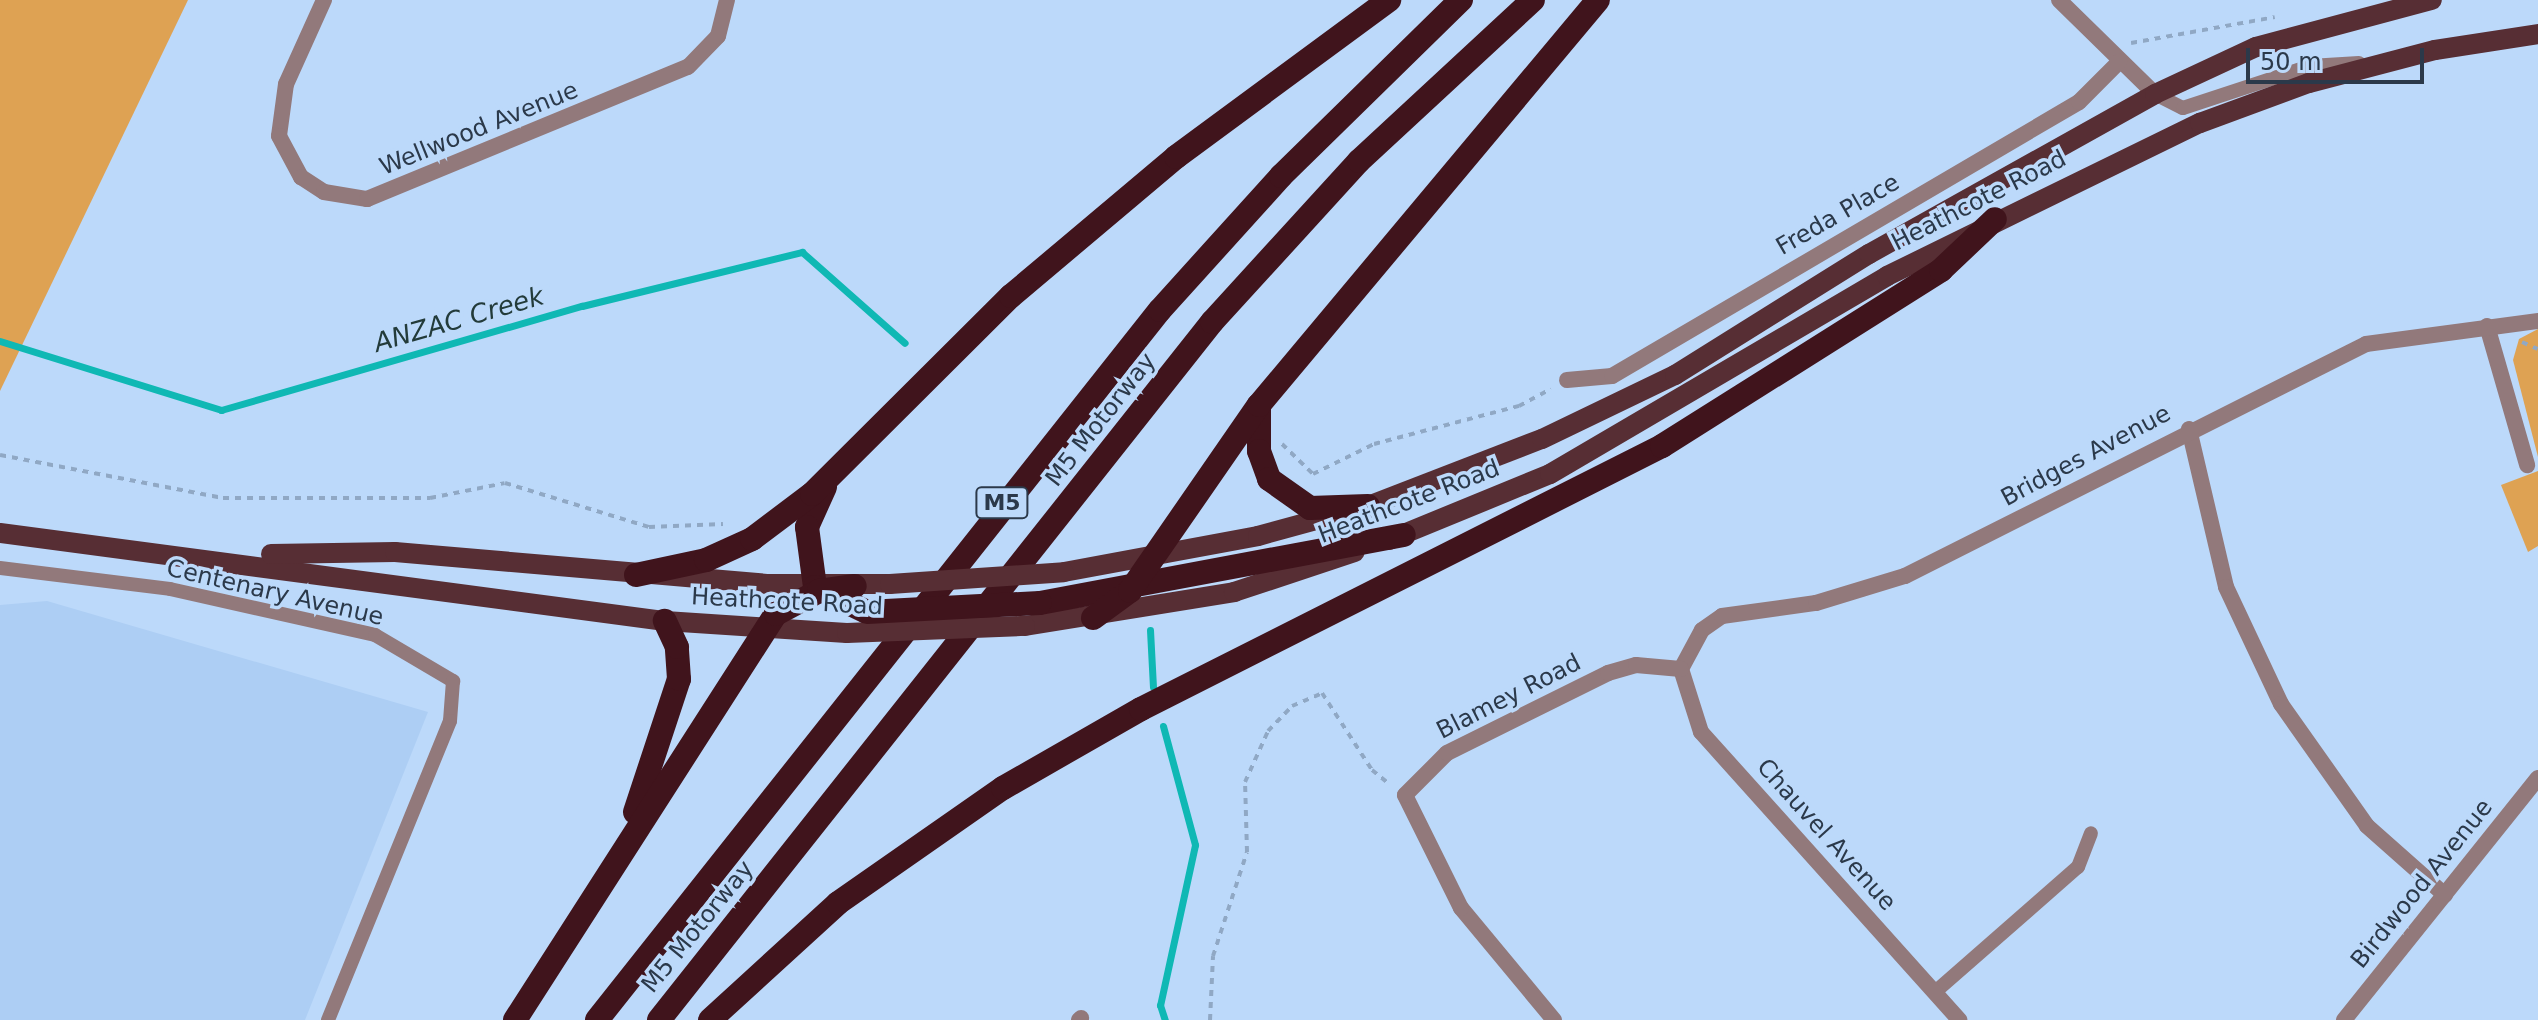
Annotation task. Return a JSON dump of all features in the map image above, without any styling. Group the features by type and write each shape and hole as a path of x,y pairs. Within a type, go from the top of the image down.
{"highway":[{"path":"636,575 706,560 752,539 839,465 1035,276 1176,157 1389,0"},
{"name":"M5 Motorway","path":"597,1020 1160,310 1281,176 1461,0"},
{"name":"M5 Motorway","path":"659,1020 1212,322 1359,161 1533,0"},
{"path":"1093,618 1131,589 1259,405 1598,0"},
{"path":"710,1020 838,903 1015,780 1141,709 1662,446 1941,270 1995,219"},
{"path":"1259,405 1259,451 1269,479 1310,508 1368,506"},
{"path":"817,589 807,527 839,465"},
{"path":"817,589 867,612 1040,603 1131,589 1404,535"},
{"path":"515,1020 764,631 789,603 817,589 855,586"},
{"path":"614,862 657,760 679,679 677,647 665,621"}],"main road":[{"name":"Heathcote Road","path":"855,586 1064,572 1155,557 1368,506 1542,439 1675,375 1869,254 2155,94 2256,47 2383,7 2432,0"},
{"name":"Heathcote Road","path":"0,533 207,555 665,621 764,631 847,633 1025,626 1093,618 1234,592 1404,535 1632,430 1995,219 2200,123 2392,61 2538,34"},
{"name":"Heathcote Road","path":"207,555 395,552 817,589"}],"street":[{"name":"Wellwood Avenue","path":"324,0 286,84 279,136 301,177 324,192 367,199 688,67 718,36 727,0"},
{"path":"2059,0 2155,94"},
{"name":"Freda Place","path":"1567,380 1612,376 2079,102 2119,62"},
{"name":"Bridges Avenue","path":"1681,669 1702,630 1722,616 1816,603 1905,576 2189,429 2366,344 2538,321"},
{"path":"2487,326 2527,465"},
{"path":"2189,429 2226,587 2281,704 2367,826 2445,895"},
{"name":"Blamey Road","path":"1405,795 1447,753 1608,673 1636,665 1681,669"},
{"name":"Chauvel Avenue","path":"1681,669 1701,732 1959,1020"},
{"name":"Birdwood Avenue","path":"2344,1020 2538,778"},
{"path":"1405,795 1461,908 1554,1020"}],"lane":[{"path":"2155,94 2183,108 2310,66 2392,61"},
{"name":"Centenary Avenue","path":"0,568 170,589 375,635 453,681 450,721 328,1020"},
{"path":"1935,992 2078,867 2091,833"}],"path":[{"path":"2130,45 2292,13"},
{"path":"1276,443 1313,474 1374,444 1519,406 1567,380"},
{"path":"0,455 223,498 430,498 505,483 649,527 681,531 738,522"},
{"path":"1210,1020 1213,956 1247,852 1245,782 1268,731 1292,706 1322,693 1372,770 1405,795"}],"shaded area":[{"path":"0,0 188,0 0,391"},
{"path":"2538,329 2538,457 2513,360 2519,339"},
{"path":"2538,471 2538,546 2528,552 2501,485"},
{"path":"47,601 428,712 305,1020 0,1020 0,605"}],"waterway":[{"name":"ANZAC Creek","path":"0,341 221,410 582,306 802,252 905,343"},
{"name":"ANZAC Creek","path":"1150,630 1153,687"},
{"name":"ANZAC Creek","path":"1163,726 1195,845 1160,1005 1165,1020"}]}
